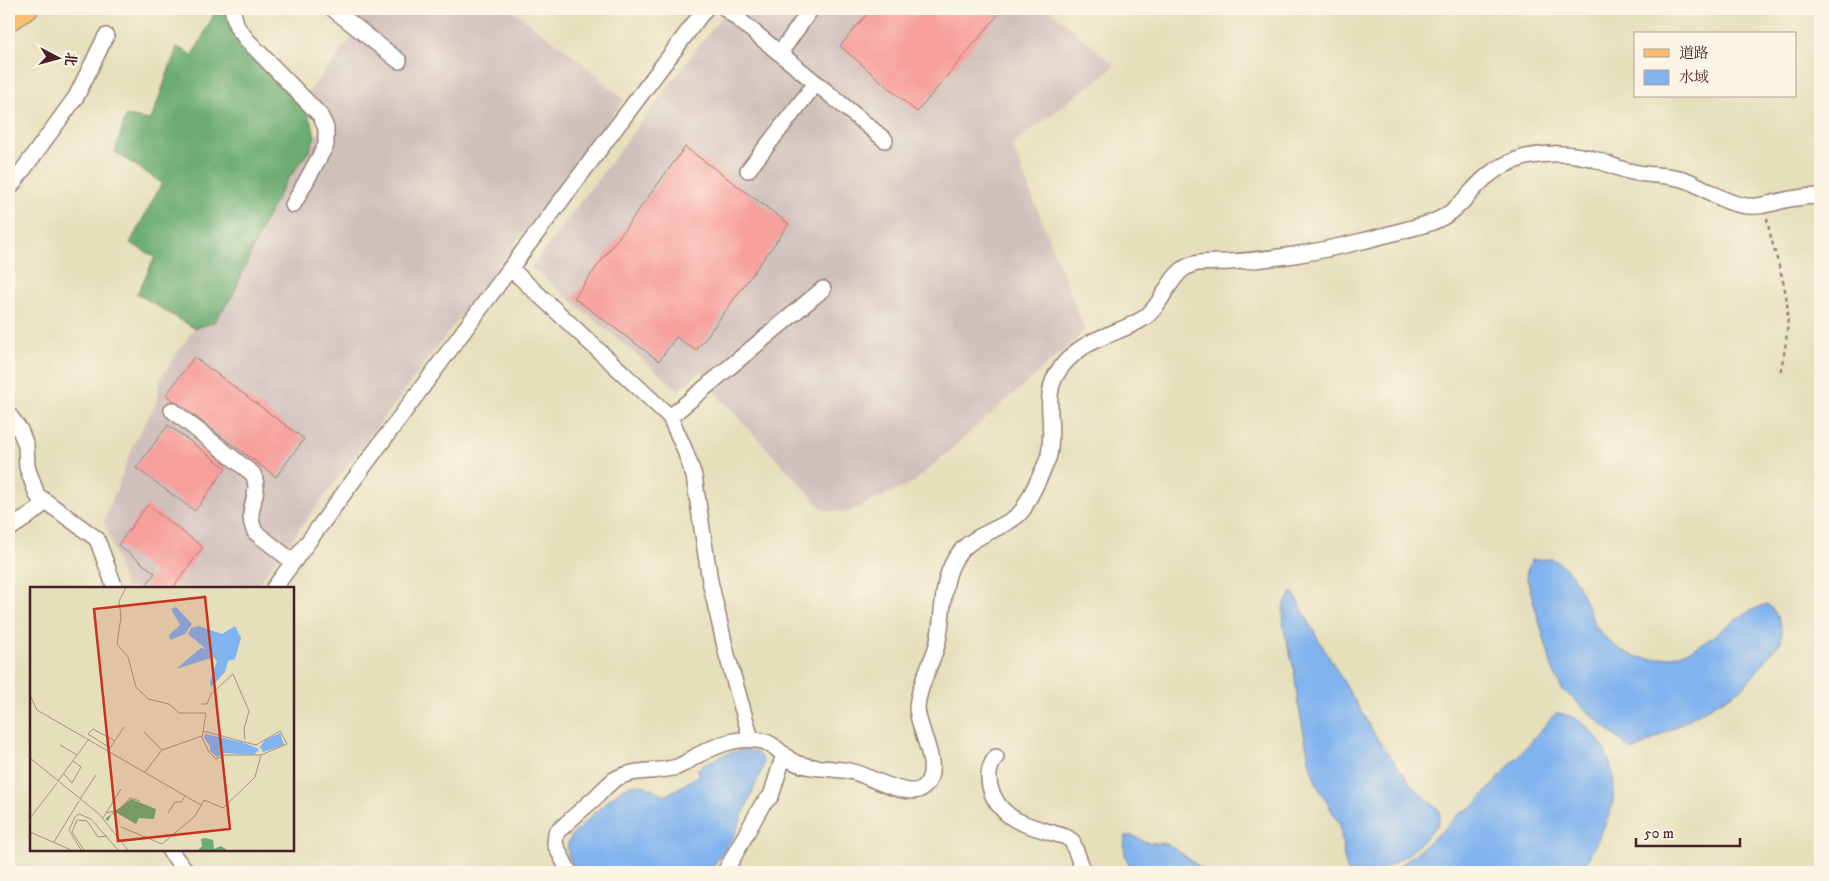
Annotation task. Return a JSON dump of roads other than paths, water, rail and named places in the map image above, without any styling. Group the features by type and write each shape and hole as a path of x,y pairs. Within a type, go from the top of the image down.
{"main road":[{"path":"9,20 28,9"}],"street":[{"path":"232,9 238,27 248,41 320,115 326,128 326,145 293,205"},
{"path":"333,9 399,60"},
{"path":"275,587 510,268 705,9"},
{"path":"780,53 811,9"},
{"path":"732,11 885,140"},
{"path":"10,184 76,97 106,36"},
{"path":"748,170 816,82"},
{"path":"569,872 555,844 556,833 614,780 627,775 677,767 701,753 735,740 751,739 767,742 794,762 852,772 904,790 915,792 925,787 931,777 932,766 930,754 920,726 917,704 921,686 937,644 947,578 954,560 972,540 1014,518 1024,507 1049,455 1048,402 1050,388 1060,368 1084,346 1146,317 1156,306 1179,272 1185,268 1203,263 1260,260 1317,251 1357,243 1437,221 1454,211 1493,172 1512,162 1539,155 1556,154 1585,157 1634,173 1679,178 1726,201 1741,205 1765,204 1792,198 1820,196"},
{"path":"510,268 670,416 694,476 702,536 714,600 751,739"},
{"path":"670,416 823,289"},
{"path":"172,410 253,474 256,490 250,511 255,532 293,562"},
{"path":"9,415 20,430 26,446 27,468 38,495 97,539 115,587"},
{"path":"9,529 46,502"},
{"path":"725,872 762,805 771,796 784,754"},
{"path":"996,757 990,767 989,778 991,794 997,803 1017,821 1066,837 1072,842 1084,872"},
{"path":"170,851 187,872"}],"water":[{"path":"1552,559 1568,570 1574,579 1596,627 1613,644 1630,655 1650,659 1673,656 1688,651 1702,644 1741,616 1767,604 1774,611 1779,621 1781,641 1743,688 1635,750 1631,750 1562,689 1553,670 1526,575 1531,560"},
{"path":"1293,592 1317,637 1378,740 1414,788 1440,811 1438,825 1411,852 1379,872 1348,872 1344,858 1340,825 1316,783 1310,764 1298,703 1294,669 1284,630 1283,609"},
{"path":"1556,713 1570,716 1583,723 1593,733 1602,745 1612,773 1614,787 1611,809 1582,872 1393,872 1448,826 1457,815 1474,806"},
{"path":"742,750 757,753 763,761 762,769 733,838 709,872 581,872 570,860 567,851 572,835 618,792 632,785 641,785 665,796 700,775 697,769 718,757"},
{"path":"1126,836 1133,836 1146,842 1166,844 1173,847 1206,872 1134,872 1125,855"}]}
